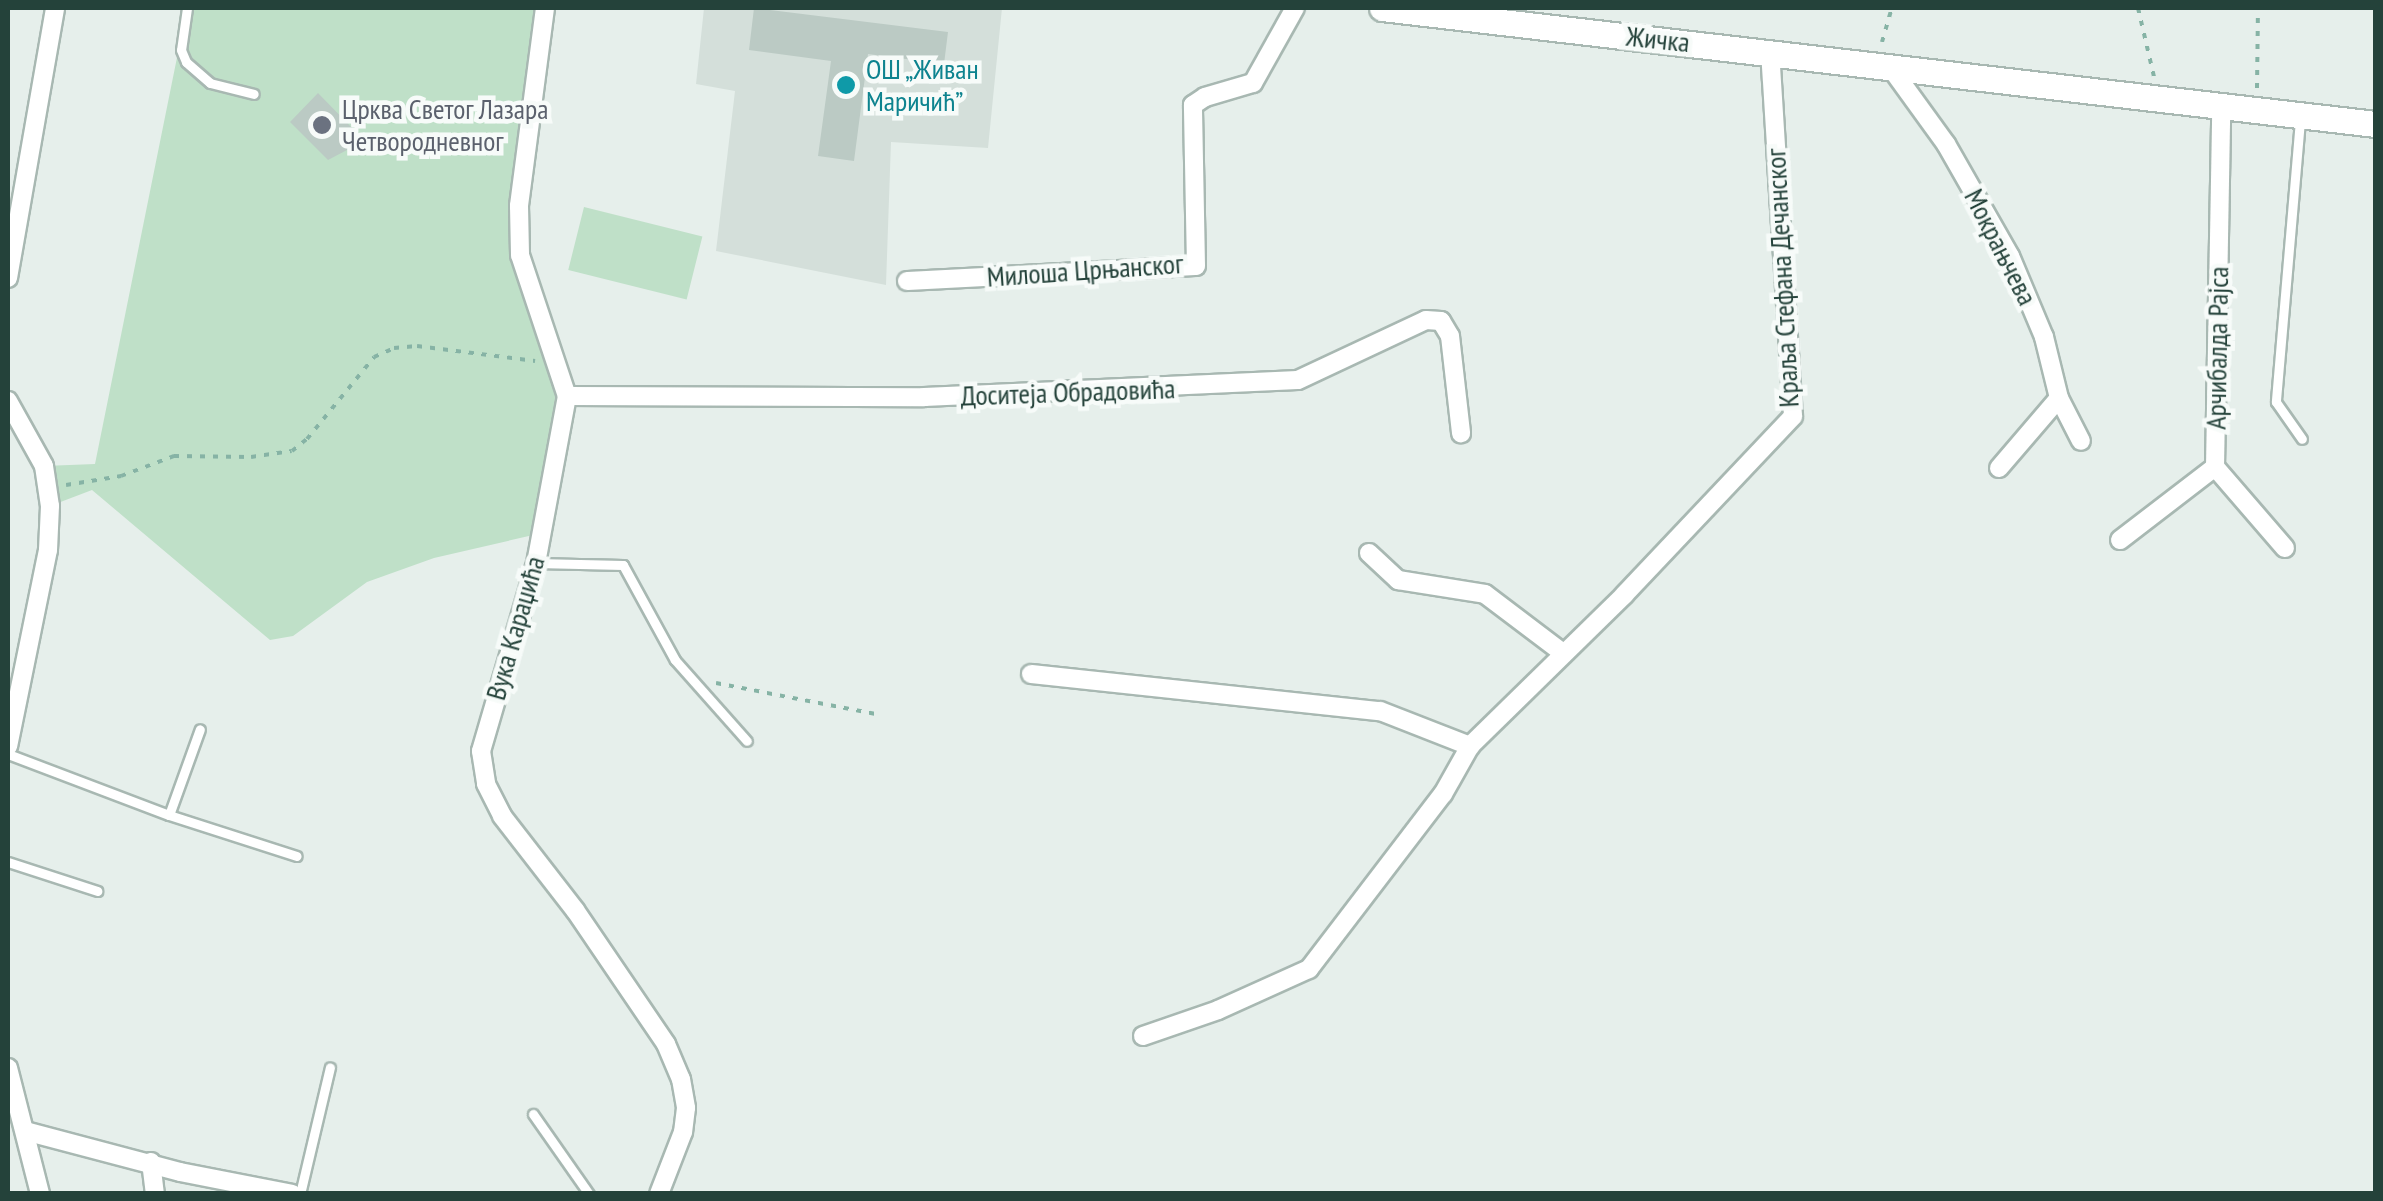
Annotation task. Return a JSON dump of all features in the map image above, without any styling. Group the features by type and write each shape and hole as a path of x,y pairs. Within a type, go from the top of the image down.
{"main road":[{"name":"Жичка","path":"1382,8 2376,124"}],"street":[{"path":"8,278 56,8"},
{"path":"545,8 520,206 520,256 567,396"},
{"name":"Милоша Црњанског","path":"907,281 1196,266 1193,105 1205,96 1253,83 1296,8"},
{"name":"Краља Стефана Дечанског","path":"1143,1036 1218,1010 1309,969 1444,794 1470,746 1763,452 1792,416 1770,51"},
{"name":"Мокрањчева","path":"1883,67 1946,144 2010,256 2044,337 2059,398 2081,441"},
{"name":"Арчибалда Рајса","path":"2120,540 2215,467 2222,109"},
{"name":"Доситеја Обрадовића","path":"567,396 924,397 1298,380 1426,320 1441,321 1450,336 1461,433"},
{"name":"Вука Караџића","path":"567,396 536,563 481,751 486,784 502,816 575,910 666,1044 681,1079 686,1108 683,1132 658,1194"},
{"path":"1999,468 2059,398"},
{"path":"8,401 44,466 48,550 8,746"},
{"path":"2215,467 2285,548"},
{"path":"1369,553 1398,580 1485,594 1563,653"},
{"path":"1031,674 1380,711 1470,746"},
{"path":"8,1068 40,1194"},
{"path":"25,1131 292,1194"},
{"path":"151,1162 154,1194"}],"lane":[{"path":"186,8 181,50 186,62 210,83 254,94"},
{"path":"2301,117 2276,402 2302,439"},
{"path":"536,563 623,565 634,578 654,628 691,678 748,742"},
{"path":"169,815 200,729"},
{"path":"8,754 169,815 297,856"},
{"path":"8,862 97,891"},
{"path":"300,1194 330,1067"},
{"path":"533,1114 588,1194"}],"path":[{"path":"1883,67 1892,8"},
{"path":"2138,8 2160,101"},
{"path":"2257,112 2258,8"},
{"path":"47,488 121,476 174,456 252,457 292,451 307,439 374,357 394,348 417,346 555,364"},
{"path":"691,678 881,714"}],"shaded area":[{"path":"704,8 1002,8 988,148 891,142 886,285 716,251 735,91 696,84"}],"green space":[{"path":"187,8 545,8 520,255 567,396 542,533 434,558 367,582 293,636 270,640 92,490 50,506 44,466 95,464"},
{"path":"584,207 702,237 687,300 568,270"}],"building":[{"name":"ОШ „Живан Маричић”","path":"754,8 948,32 944,64 868,54 854,161 818,156 831,61 749,50"},
{"name":"Црква Светог Лазара Четвородневног","path":"318,93 357,133 350,138 347,150 328,160 290,122"}],"place":[{"name":"ОШ „Живан Маричић”","path":"846,85"},
{"name":"Црква Светог Лазара Четвородневног","path":"322,125"}]}
